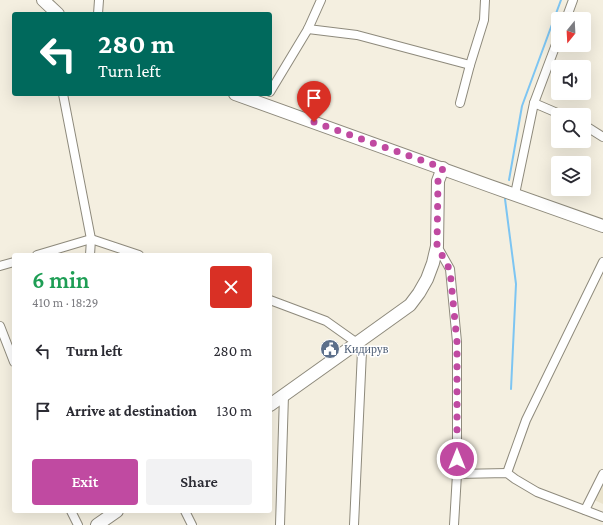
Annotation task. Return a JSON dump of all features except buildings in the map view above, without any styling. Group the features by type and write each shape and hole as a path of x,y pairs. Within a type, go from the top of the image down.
{"main road":[{"path":"43,0 56,12"},
{"path":"256,96 267,97 443,168 603,226"},
{"path":"272,403 410,304 427,280 437,246 438,181 443,168"},
{"path":"97,525 114,513"}],"street":[{"path":"98,12 99,0"},
{"path":"272,89 308,29 321,0"},
{"path":"460,102 484,20 485,0"},
{"path":"569,12 573,0"},
{"path":"308,29 356,35 470,65"},
{"path":"514,194 534,103 553,52"},
{"path":"63,96 91,239 90,253"},
{"path":"534,103 551,110"},
{"path":"591,129 603,137"},
{"path":"44,253 91,239 133,253"},
{"path":"437,246 450,270 457,342 457,474 454,525"},
{"path":"507,473 526,420 603,262"},
{"path":"0,266 12,263"},
{"path":"272,301 326,321 357,343 362,351 354,525"},
{"path":"0,326 12,357"},
{"path":"280,525 284,394"},
{"path":"457,474 507,473 537,492 603,517"},
{"path":"585,510 603,474"},
{"path":"72,513 78,525"},
{"path":"186,513 192,525"}],"shaded area":[{"path":"603,479 603,504 592,499"}],"waterway":[{"path":"509,180 522,106 561,0"},
{"path":"505,199 516,284 511,389"}],"place":[{"name":"Кидирув","path":"330,349"}],"route":[{"path":"314,122 443,168 438,181 437,246 450,270 457,342 457,459"}]}
